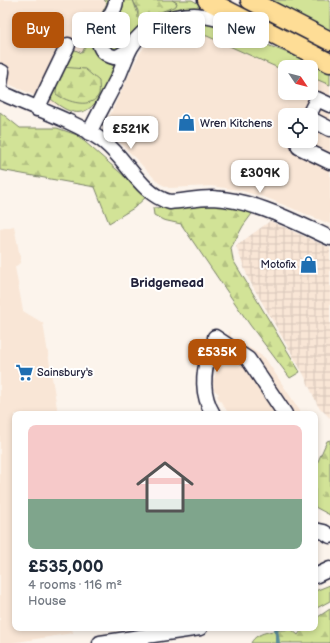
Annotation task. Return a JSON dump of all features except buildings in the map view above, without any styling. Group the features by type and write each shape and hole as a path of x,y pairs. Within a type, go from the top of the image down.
{"main road":[{"path":"207,0 330,63"},
{"path":"250,0 330,41"}],"street":[{"path":"113,12 116,6 116,0"},
{"path":"89,133 118,76 130,48 138,36 148,28 180,16 194,15 214,18 271,34"},
{"path":"37,109 68,45"},
{"path":"102,48 105,52 113,57 121,55 130,48"},
{"path":"0,71 2,72 0,85"},
{"path":"0,92 89,133 106,144 146,188 163,201 170,202 211,198 244,203 287,218 330,238"},
{"path":"312,108 317,99 330,105"},
{"path":"318,123 330,129"},
{"path":"300,148 330,162"},
{"path":"215,337 248,359 283,411"},
{"path":"209,352 203,384 207,401 212,411"},
{"path":"100,643 180,631"}],"shaded area":[{"path":"0,0 132,0 127,12 72,12 72,48 110,48 106,62 106,89 93,106 77,113 0,80"},
{"path":"205,23 213,26 213,48 269,47 303,60 278,60 278,100 318,100 318,66 330,70 330,224 267,198 239,190 211,186 169,188 159,183 111,133 109,117 139,54 144,48 205,48"},
{"path":"270,221 330,248 330,418 318,406 304,375 248,278 236,246"},
{"path":"14,226 21,262 15,267 23,311 43,323 58,411 12,411 12,631 73,631 73,633 11,643 0,643 0,229"},
{"path":"230,330 231,337 237,343 250,348 265,358 300,411 227,411 217,396 219,394 214,390 213,381"}],"green space":[{"path":"104,0 110,0 107,12 102,12 107,3"},
{"path":"123,0 133,0 138,14 138,34 130,42 130,12 118,12"},
{"path":"133,0 172,0 177,3 176,6 161,12 138,11"},
{"path":"172,0 192,0 206,8 173,10 168,12 160,12 177,3"},
{"path":"264,0 330,1 330,33"},
{"path":"205,22 213,24 213,39 205,36"},
{"path":"269,46 305,60 278,60 278,68 234,48 269,48"},
{"path":"84,48 97,48 96,52 107,63 114,66 98,99 91,107 84,111 74,112 63,108 50,98 73,49 82,53"},
{"path":"110,48 123,48 121,50 114,53"},
{"path":"318,65 330,70 330,85 318,80"},
{"path":"62,67 85,69 99,81 99,94 96,99 91,102 79,103 66,100 56,94 57,75"},
{"path":"0,112 20,128 57,128 77,135 147,196 134,208 109,223 95,187 0,170"},
{"path":"228,204 254,211 243,226 231,248 233,260 300,372 290,378 250,325 181,224 163,220 154,215 153,208"},
{"path":"330,440 330,515 318,509 318,461 327,441"},
{"path":"330,585 330,601 318,607 318,590"},
{"path":"330,609 330,643 251,643 263,633 293,631 298,635 301,631 318,631 318,617"}],"waterway":[{"path":"276,631 278,643"}],"place":[{"name":"Wren Kitchens","path":"187,123"},
{"name":"Motofix","path":"309,264"},
{"name":"Sainsbury's","path":"24,372"}],"district":[{"name":"Bridgemead","path":"167,283"}]}
